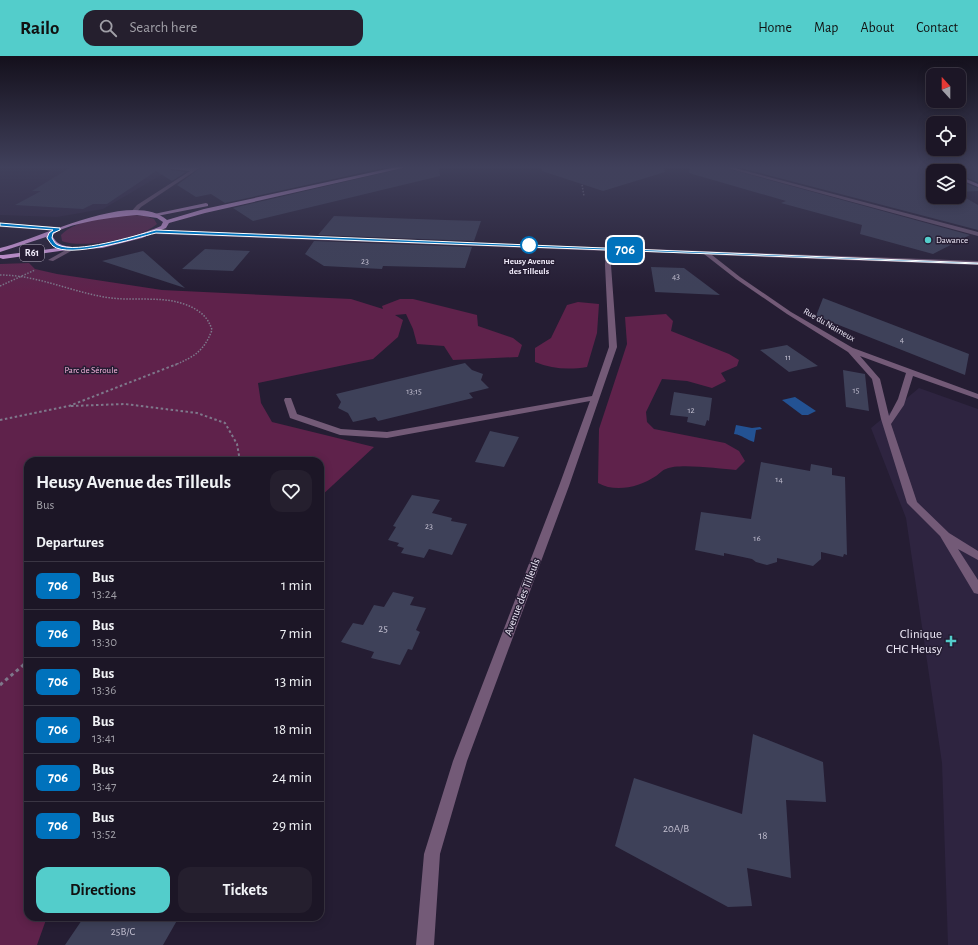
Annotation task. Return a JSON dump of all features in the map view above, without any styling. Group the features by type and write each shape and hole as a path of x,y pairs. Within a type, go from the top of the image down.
{"highway":[{"name":"R61","path":"0,257 68,248 108,245 156,232 164,227 166,222 215,208"},
{"name":"R61","path":"0,250 89,219 133,213 157,214"},
{"path":"157,214 164,217 166,222"},
{"name":"R61","path":"51,233 49,236 51,242 68,248"}],"main road":[{"name":"R61","path":"157,214 187,208"}],"street":[{"path":"133,213 137,208"},
{"path":"882,208 978,234"},
{"path":"0,225 58,229"},
{"path":"156,232 707,254 978,262"},
{"path":"51,260 68,248"},
{"name":"Avenue des Tilleuls","path":"425,945 432,854 460,761 564,486 612,347 608,265 609,249"},
{"name":"Rue du Naimeux","path":"707,254 732,274 789,313 850,350 978,397"},
{"path":"850,350 876,379 897,460 912,503 944,534 978,556"},
{"path":"887,423 898,411 910,372"},
{"path":"288,400 293,416 340,432 387,435 595,398"},
{"path":"944,534 978,590"}],"path":[{"path":"0,286 24,276 51,260"},
{"path":"0,275 24,276 59,283 85,293 111,298 170,301 193,308 208,317 212,330 206,345 188,359 157,374 69,406 0,420"},
{"path":"69,406 125,404 197,413 225,423 237,444 239,457"},
{"path":"0,685 24,664"}],"shaded area":[{"path":"0,208 104,208 57,217 0,215"},
{"name":"Clinique CHC Heusy","path":"919,388 978,409 978,945 948,945 942,763 906,518 871,428"}],"green space":[{"path":"134,215 154,219 157,224 138,234 111,241 83,244 62,241 61,235 76,225 95,219"},
{"name":"Parc de Séroule","path":"29,263 35,269 57,274 162,290 351,299 383,309 382,306 400,299 413,299 477,315 478,326 513,338 522,345 518,357 453,360 444,346 417,344 413,329 406,314 395,315 403,320 398,337 373,359 258,383 261,403 272,422 374,447 324,493 324,457 24,457 24,921 46,921 37,945 0,945 0,264"},
{"path":"578,302 599,304 597,333 587,367 561,368 535,362 535,348 551,338 567,305"},
{"path":"666,314 673,321 671,331 729,354 739,360 737,366 721,373 726,381 712,388 687,381 662,379 646,412 647,422 654,429 725,443 739,451 745,461 736,470 680,466 662,471 649,480 635,486 612,488 605,486 598,483 599,429 627,344 625,317"}],"water":[{"path":"795,397 816,411 808,415 802,415 782,400"},
{"path":"736,425 752,428 760,427 762,429 756,430 754,442 740,435 734,434"}],"building":[{"path":"234,208 305,208 253,221"},
{"path":"801,208 873,208 970,235 933,254 860,234 862,225"},
{"path":"896,208 978,208 978,230"},
{"path":"334,216 481,221 474,241 318,235"},
{"path":"314,241 472,247 465,268 383,266 382,269 324,266 305,254"},
{"path":"205,249 250,251 233,271 182,269"},
{"path":"143,251 185,288 102,261"},
{"path":"651,267 684,268 720,295 655,292"},
{"path":"823,298 969,354 965,375 816,316"},
{"path":"787,345 818,366 789,372 760,350"},
{"path":"465,363 472,370 483,374 481,380 489,388 469,393 473,398 378,421 375,417 353,422 348,413 338,408 341,402 336,394"},
{"path":"843,370 865,374 869,411 846,407"},
{"path":"674,392 712,398 709,421 707,420 705,426 687,422 688,417 670,415"},
{"path":"490,431 519,437 504,467 475,462"},
{"path":"761,462 810,471 811,464 832,468 832,475 845,477 847,555 844,554 843,557 821,552 821,559 813,566 777,558 777,562 767,565 756,562 752,559 724,553 724,556 695,550 701,512 751,519"},
{"path":"412,495 440,500 432,513 452,518 451,521 467,524 452,555 429,549 424,558 401,553 404,548 397,546 399,543 388,540 396,527 393,526"},
{"path":"393,592 414,597 410,605 426,608 416,630 420,632 412,650 408,649 400,665 371,658 374,652 341,642 353,623 363,625 374,605 384,607"},
{"path":"753,734 823,762 826,802 786,800 791,878 747,868 752,906 728,907 615,846 634,778 742,814"},
{"path":"81,921 177,921 163,945 65,945"}],"bus line":[{"name":"706","path":"0,225 36,226 58,229 49,236 51,242 59,247 65,248 89,248 108,245 156,232 188,232 707,254 978,263"}],"place":[{"name":"Dawance","path":"928,240"},
{"name":"Heusy Avenue des Tilleuls","path":"529,245"},
{"name":"Clinique CHC Heusy","path":"951,641"}]}
